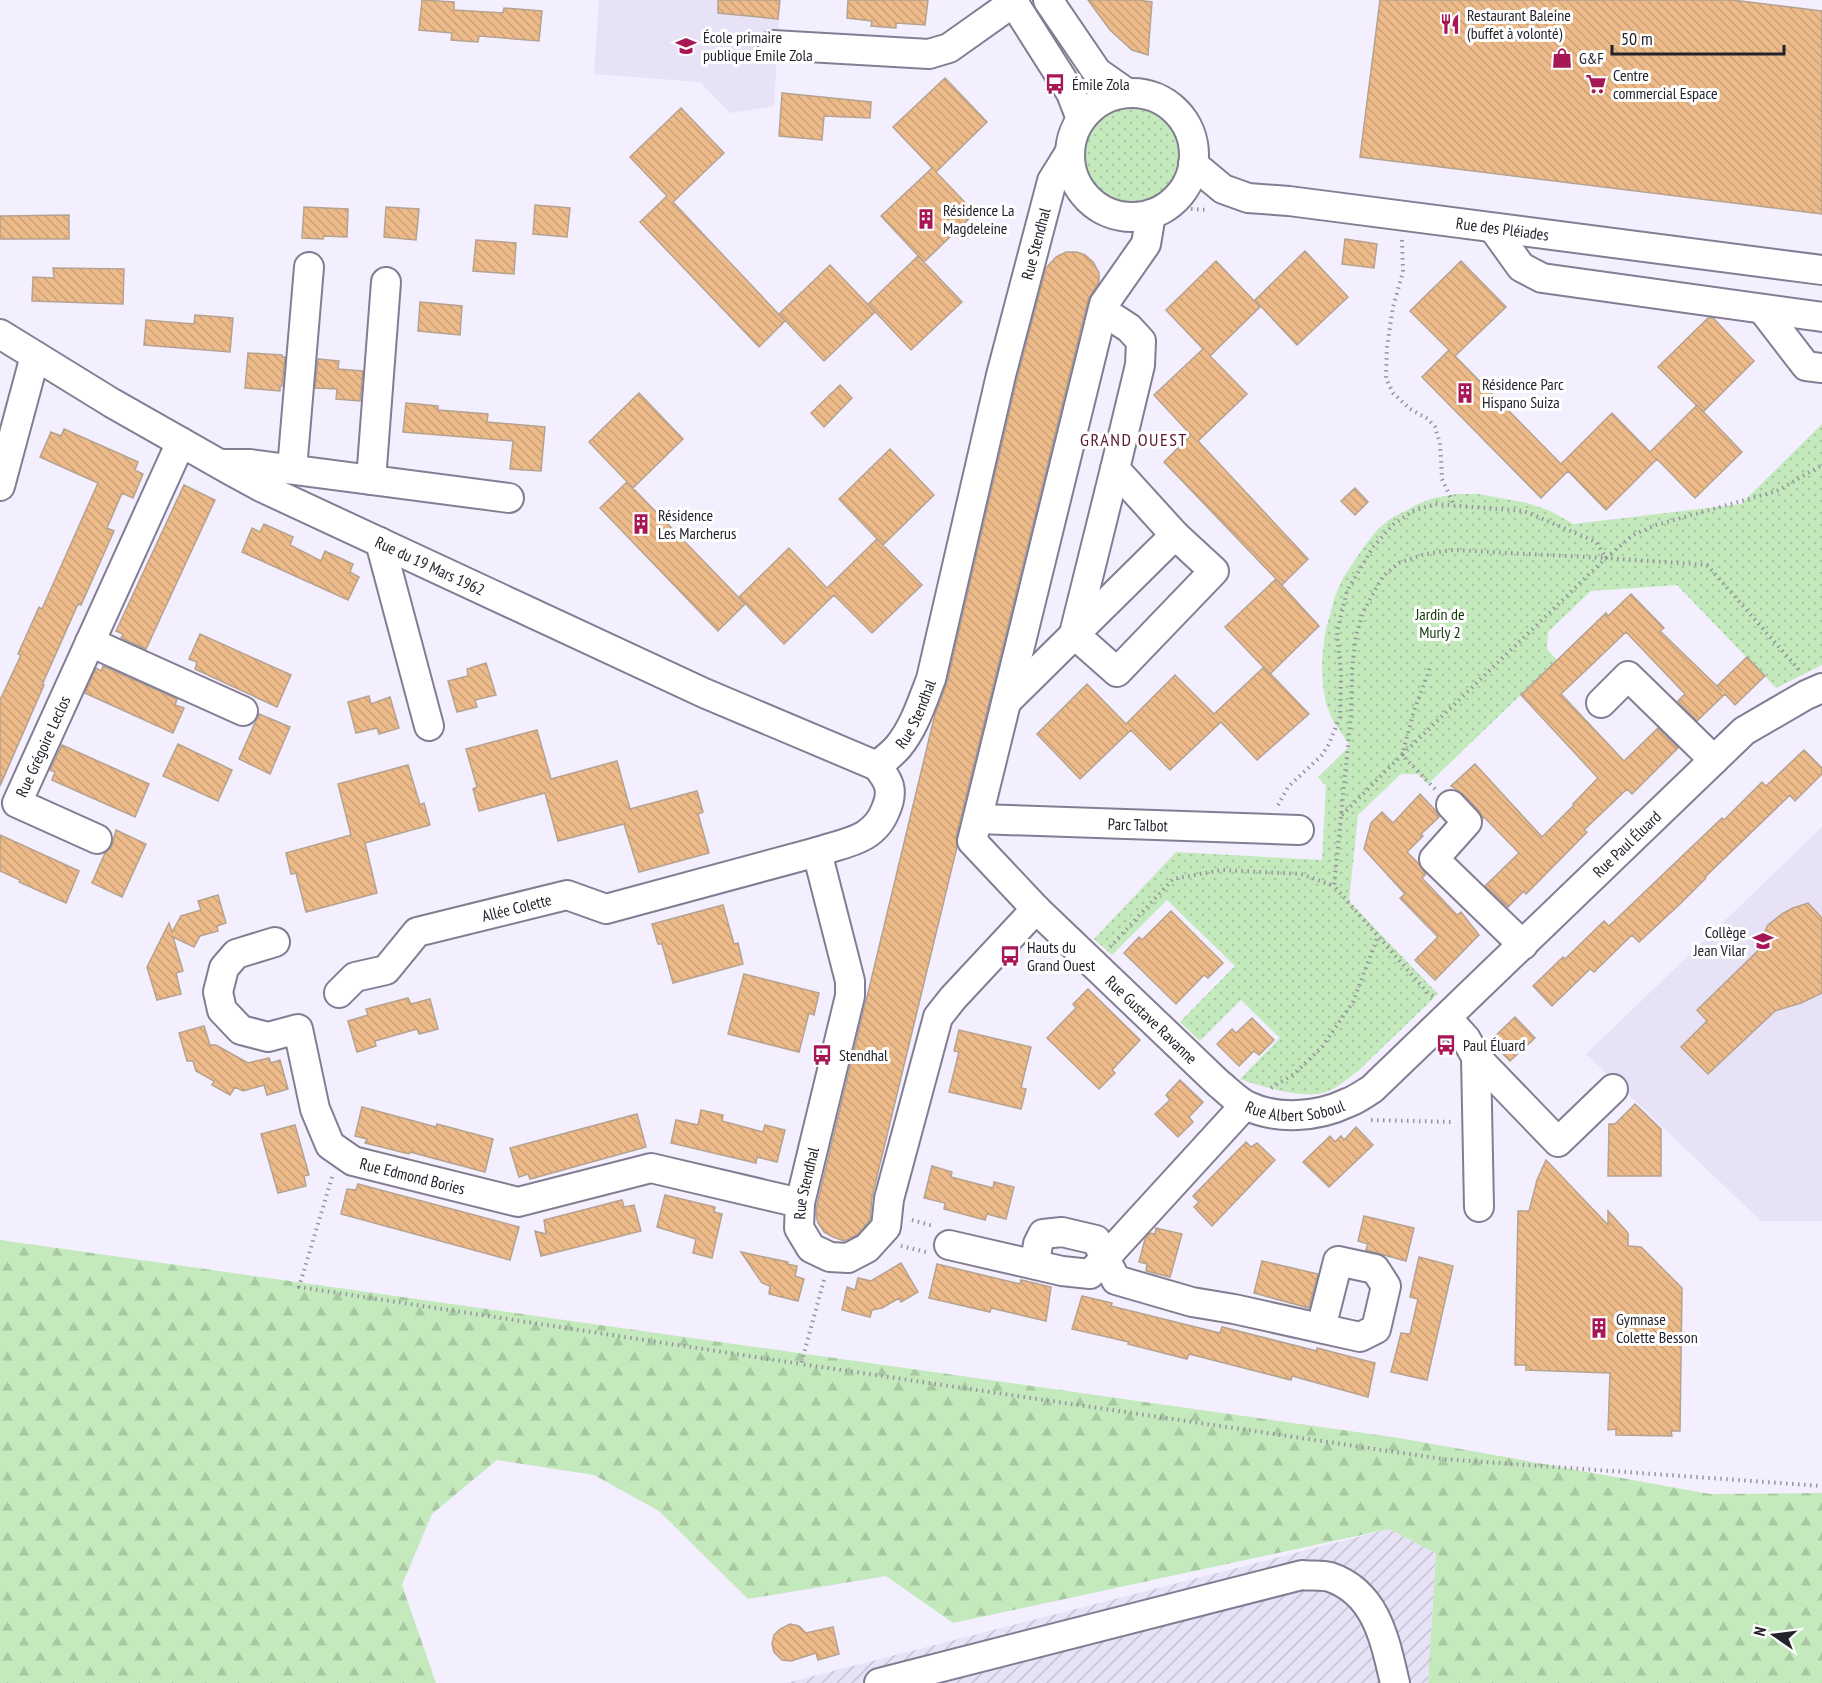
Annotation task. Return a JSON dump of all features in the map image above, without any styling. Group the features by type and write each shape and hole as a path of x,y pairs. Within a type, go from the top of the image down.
{"street":[{"path":"1048,0 1097,72 1128,93"},
{"path":"773,45 929,54 949,48 1013,1 1071,93 1081,119"},
{"path":"1128,93 1149,95 1168,104 1183,119 1191,137 1194,158 1190,178 1179,196 1167,207 1151,214 1131,218 1112,214 1094,205 1080,190 1072,172 1070,152 1073,135 1081,119 1102,101 1128,93"},
{"name":"Rue Stendhal","path":"877,766 898,748 909,732 931,679 1001,375 1046,203 1052,181 1070,152"},
{"name":"Rue des Pléiades","path":"1193,164 1223,189 1248,198 1289,201 1822,270"},
{"path":"830,1257 848,1258 867,1248 886,1227 889,1199 938,1017 1036,909 972,841 1104,304 1146,244 1151,214"},
{"path":"1493,228 1521,267 1542,278 1822,317"},
{"path":"291,469 309,267"},
{"path":"370,480 386,282"},
{"path":"1762,309 1817,371"},
{"path":"1074,634 1140,365 1141,341 1129,328 1103,311"},
{"name":"Rue du 19 Mars 1962","path":"0,334 112,403 261,487 704,693 877,766"},
{"path":"0,486 35,356"},
{"name":"Rue Grégoire Leclos","path":"97,839 17,803 181,441"},
{"path":"220,464 250,464 509,498"},
{"path":"1074,634 1117,672 1214,571 1175,535 1115,469"},
{"path":"1007,701 1175,535"},
{"path":"380,542 429,726"},
{"path":"90,642 243,711"},
{"path":"1601,704 1628,676 1714,760"},
{"name":"Rue Paul Éluard","path":"1451,1014 1744,731 1820,689"},
{"path":"817,852 862,837 873,831 881,822 890,794 888,780 877,766"},
{"path":"1451,804 1467,822 1434,859 1523,945"},
{"name":"Parc Talbot","path":"978,819 1286,829"},
{"name":"Rue Stendhal","path":"817,852 850,981 850,996 800,1203 799,1228 811,1248 830,1257"},
{"name":"Allée Colette","path":"339,993 355,977 386,970 417,932 567,896 606,909 817,852"},
{"name":"Rue Gustave Ravanne","path":"1036,909 1218,1083 1245,1105"},
{"name":"Rue Edmond Bories","path":"275,942 237,954 224,968 219,992 222,1010 241,1030 268,1037 298,1029 315,1109 330,1145 353,1161 518,1202 651,1168 800,1203"},
{"path":"1451,1014 1476,1057 1558,1142 1613,1089"},
{"name":"Rue Albert Soboul","path":"949,1245 1062,1271 1090,1274 1245,1105 1263,1112 1307,1114 1327,1111 1348,1103 1372,1089 1451,1014"},
{"path":"1476,1057 1479,1207"},
{"path":"1035,1264 1038,1244 1043,1234 1062,1232 1096,1240 1116,1280 1192,1302 1321,1328"},
{"path":"879,1683 981,1671 1302,1575 1329,1577 1353,1589 1370,1607 1384,1635 1395,1683"}],"path":[{"path":"1392,215 1403,243 1403,272 1393,308 1387,347 1386,378 1393,393 1410,409 1428,419 1435,427 1440,443 1442,479 1454,505"},
{"path":"1341,815 1606,558 1633,535 1656,525 1777,491 1822,465"},
{"path":"1286,829 1279,803 1288,787 1322,755 1340,717 1341,674 1337,632 1347,591 1372,547 1394,524 1413,511 1435,504 1524,511 1596,542 1606,558"},
{"path":"1334,886 1351,715 1352,669 1356,636 1363,612 1383,576 1399,563 1425,554 1453,550 1707,565 1820,689"},
{"path":"1402,755 1414,711 1431,665"},
{"path":"1402,755 1451,804"},
{"path":"1094,964 1173,879 1222,870 1301,874 1334,886 1427,992 1451,1014"},
{"path":"1245,1105 1294,1074 1322,1047 1353,1002 1378,936"},
{"path":"1367,1119 1477,1123"},
{"path":"339,1151 298,1287 1443,1459 1822,1486"},
{"path":"874,1240 931,1253 949,1245 944,1229 888,1214"},
{"path":"801,1364 830,1257"}],"shaded area":[{"name":"École primaire publique Emile Zola","path":"599,0 780,0 774,106 730,113 700,82 594,74"},
{"name":"Collège Jean Vilar","path":"1822,827 1822,1221 1761,1221 1586,1054"},
{"path":"1389,1529 1436,1553 1428,1683 786,1683"}],"green space":[{"path":"1131,107 1151,111 1167,122 1178,138 1182,158 1178,178 1167,194 1151,205 1131,209 1111,205 1095,194 1084,178 1080,158 1084,138 1095,122 1111,111"},
{"name":"Jardin de Murly 2","path":"1822,424 1822,665 1776,688 1677,585 1591,591 1548,632 1547,649 1557,660 1428,784 1418,774 1401,774 1358,815 1349,901 1438,994 1358,1071 1341,1084 1323,1093 1303,1094 1270,1088 1240,1079 1280,1038 1241,1000 1200,1041 1180,1022 1235,966 1167,900 1112,955 1094,939 1176,852 1322,860 1326,786 1318,777 1350,746 1333,721 1326,704 1322,661 1325,633 1335,596 1343,578 1378,529 1390,519 1418,504 1456,494 1478,494 1527,503 1548,510 1574,524 1741,504"},
{"path":"0,1240 1399,1438 1710,1494 1822,1493 1822,1683 1428,1683 1436,1553 1389,1529 953,1623 886,1576 748,1599 659,1511 594,1475 497,1460 432,1514 402,1585 436,1683 0,1683"}],"building":[{"path":"422,0 454,2 454,10 503,13 504,8 542,11 539,41 479,36 478,42 451,40 452,33 419,30"},
{"path":"718,0 780,0 778,19 718,13"},
{"path":"848,0 928,0 925,25 896,23 896,28 871,26 872,21 847,18"},
{"path":"1088,0 1152,2 1148,55 1132,50 1110,30"},
{"name":"Centre commercial Espace","path":"1380,0 1732,0 1822,11 1822,214 1360,157"},
{"path":"945,78 987,122 936,172 975,213 924,262 881,216 932,168 893,127"},
{"path":"782,93 871,102 870,118 824,116 822,140 779,136"},
{"path":"681,108 724,153 673,202 785,321 759,347 640,222 667,196 630,157"},
{"path":"535,205 570,208 567,237 533,234"},
{"path":"304,207 348,209 347,237 302,238"},
{"path":"386,207 419,209 416,240 384,237"},
{"path":"69,215 69,239 0,239 0,216"},
{"path":"1345,239 1377,244 1374,268 1342,264"},
{"path":"476,240 516,243 514,274 473,271"},
{"path":"1305,251 1348,297 1297,345 1255,300"},
{"path":"1066,252 1077,252 1093,262 1099,273 1099,282 1088,300 956,837 957,847 872,1197 870,1220 857,1235 844,1241 824,1232 818,1223 817,1205 935,714 947,683 1017,379 1046,268 1056,257"},
{"path":"918,256 962,302 911,350 868,304"},
{"path":"1216,261 1260,307 1210,356 1247,394 1198,441 1308,559 1282,585 1164,462 1191,435 1154,395 1203,349 1166,310"},
{"name":"Résidence Parc Hispano Suiza","path":"1461,261 1506,307 1455,356 1561,464 1612,413 1650,452 1697,405 1742,452 1695,498 1657,459 1606,510 1568,471 1541,498 1422,377 1449,350 1410,311"},
{"path":"830,265 875,312 824,361 779,314"},
{"path":"53,268 124,269 123,304 32,301 33,277 54,278"},
{"path":"420,302 462,306 460,335 418,331"},
{"path":"195,315 233,318 230,352 144,345 146,320 194,324"},
{"path":"1708,318 1713,318 1754,361 1703,412 1658,367"},
{"path":"248,353 285,357 280,391 245,388"},
{"path":"318,359 339,361 338,369 363,371 360,401 336,399 337,389 315,388"},
{"path":"840,385 852,398 824,427 811,413"},
{"path":"639,393 683,439 633,488 589,442"},
{"path":"406,403 438,406 438,410 488,414 487,422 545,427 541,471 510,469 513,441 403,432"},
{"path":"64,429 138,462 135,470 143,474 133,498 122,493 107,528 114,531 81,605 78,604 0,786 0,700 21,655 18,654 39,607 42,609 98,483 40,457 51,432 61,436"},
{"path":"890,449 934,495 883,545 839,499"},
{"path":"627,482 745,604 718,631 600,508"},
{"path":"184,485 215,500 146,649 121,638 123,634 116,631"},
{"path":"1355,488 1368,502 1355,515 1341,501"},
{"path":"264,524 293,537 290,545 321,561 325,551 353,564 350,572 359,577 348,600 242,552 252,528 260,532"},
{"path":"877,539 922,585 872,633 834,595 784,644 739,597 789,548 827,588"},
{"path":"1276,579 1319,626 1270,674 1225,627"},
{"path":"1631,594 1664,628 1660,631 1722,691 1717,686 1747,657 1765,676 1735,705 1725,694 1697,721 1678,701 1685,694 1626,632 1561,694 1624,761 1658,728 1678,748 1632,794 1627,789 1584,830 1587,832 1526,894 1524,891 1508,907 1485,886 1519,853 1483,818 1463,794 1451,786 1475,764 1542,837 1574,805 1598,778 1521,695 1606,613 1608,616"},
{"path":"200,634 291,675 277,707 195,669 197,662 189,659"},
{"path":"486,663 496,695 475,700 477,707 457,712 448,681 468,676 467,669"},
{"path":"103,666 177,699 175,705 184,708 173,733 85,693 96,668 101,671"},
{"path":"1264,667 1309,714 1257,760 1221,722 1170,770 1131,730 1080,779 1037,734 1087,684 1126,724 1175,675 1214,714"},
{"path":"369,696 371,704 390,697 399,728 379,734 377,728 356,733 348,702"},
{"path":"259,714 290,727 270,774 239,759"},
{"path":"537,730 551,779 617,761 630,809 697,791 703,812 698,814 709,853 639,872 624,824 558,841 545,793 479,811 473,789 477,787 466,749"},
{"path":"178,744 232,770 218,801 163,776"},
{"path":"62,745 149,784 135,817 52,780 55,772 50,770"},
{"path":"1804,750 1822,768 1822,774 1795,801 1790,795 1639,942 1632,935 1594,972 1590,969 1552,1006 1533,986 1604,921 1609,926 1722,818 1724,820 1762,782 1766,786"},
{"path":"408,765 420,805 424,803 430,825 365,843 377,893 306,912 296,873 291,874 286,853 351,835 338,784"},
{"path":"1420,794 1439,817 1421,834 1423,836 1407,852 1426,874 1422,878 1457,915 1461,912 1479,935 1435,980 1415,960 1438,937 1400,898 1405,894 1364,849 1371,823 1382,812 1393,823"},
{"path":"116,830 146,844 122,897 92,883 105,853 112,846"},
{"path":"0,835 79,871 66,903 0,871"},
{"path":"218,895 226,923 217,926 218,931 200,936 194,947 173,937 183,971 176,973 181,994 157,1000 147,967 169,923 172,932 181,916 201,910 198,901"},
{"path":"1808,903 1822,918 1822,993 1801,1003 1775,1011 1708,1074 1681,1047 1707,1021 1697,1010 1769,940 1763,935 1768,925 1782,914"},
{"path":"723,905 734,944 738,943 743,964 673,983 662,944 658,944 652,924"},
{"path":"1171,911 1223,963 1208,978 1204,975 1176,1004 1124,953 1139,937 1142,940"},
{"path":"744,974 819,993 814,1015 809,1013 799,1052 728,1034"},
{"path":"1088,989 1140,1040 1112,1070 1115,1073 1099,1089 1047,1038 1076,1008 1073,1004"},
{"path":"408,998 411,1004 430,999 438,1029 419,1034 417,1029 375,1041 376,1046 357,1052 348,1021 368,1015 366,1009"},
{"path":"1515,1017 1535,1038 1510,1061 1490,1041"},
{"path":"1252,1018 1274,1040 1259,1055 1254,1051 1239,1066 1217,1044 1232,1029 1236,1033"},
{"path":"204,1026 210,1045 216,1045 248,1063 269,1058 271,1063 280,1060 288,1089 267,1095 264,1085 243,1091 235,1087 230,1095 212,1085 214,1081 196,1071 193,1061 187,1061 179,1033"},
{"path":"959,1030 1031,1047 1021,1088 1026,1089 1021,1109 949,1092 959,1052 954,1051"},
{"path":"1180,1080 1203,1102 1189,1117 1193,1122 1178,1137 1155,1114 1170,1100 1166,1095"},
{"path":"1635,1104 1661,1129 1661,1176 1608,1176 1609,1124 1615,1124"},
{"path":"362,1107 436,1127 437,1124 493,1139 485,1172 410,1152 409,1154 365,1143 367,1139 355,1136"},
{"path":"701,1110 723,1115 722,1121 763,1132 765,1125 785,1130 777,1162 757,1157 756,1163 671,1143 676,1120 698,1125"},
{"path":"637,1114 646,1147 530,1179 528,1174 519,1177 510,1148"},
{"path":"295,1125 309,1175 304,1176 306,1186 278,1193 261,1134"},
{"path":"1356,1127 1373,1145 1329,1187 1303,1162 1330,1136 1335,1142 1341,1136 1344,1140"},
{"path":"1246,1142 1251,1147 1257,1143 1275,1160 1212,1226 1194,1207 1199,1202 1193,1196"},
{"name":"Gymnase Colette Besson","path":"1546,1160 1608,1225 1608,1211 1628,1233 1628,1246 1641,1247 1682,1288 1680,1431 1671,1431 1672,1436 1616,1435 1616,1429 1608,1430 1610,1373 1526,1370 1526,1365 1515,1365 1518,1211 1529,1211 1537,1180"},
{"path":"932,1166 952,1172 951,1177 993,1188 994,1182 1014,1187 1006,1219 987,1214 985,1220 944,1209 945,1203 924,1198"},
{"path":"358,1184 519,1227 510,1260 341,1214 347,1189 356,1190"},
{"path":"665,1195 715,1207 714,1212 722,1214 712,1258 693,1253 696,1239 657,1227"},
{"path":"622,1200 624,1207 634,1205 641,1231 541,1256 535,1231 546,1234 544,1220"},
{"path":"1364,1216 1414,1228 1406,1261 1366,1250 1368,1244 1358,1241"},
{"path":"1156,1228 1182,1234 1170,1277 1146,1271 1147,1264 1139,1262 1145,1239 1150,1233 1155,1234"},
{"path":"741,1252 797,1266 795,1276 804,1279 798,1301 769,1294 770,1286 762,1283"},
{"path":"1419,1257 1453,1266 1427,1380 1391,1372 1401,1333 1410,1334 1418,1299 1410,1297"},
{"path":"1262,1261 1318,1274 1309,1308 1254,1293"},
{"path":"901,1263 918,1292 901,1302 899,1298 882,1308 872,1310 870,1317 842,1310 847,1287 855,1290 858,1278 871,1281"},
{"path":"937,1264 1020,1284 1021,1280 1051,1287 1046,1321 991,1308 990,1312 929,1298"},
{"path":"1082,1296 1112,1303 1111,1306 1220,1333 1222,1327 1375,1363 1368,1397 1292,1376 1291,1380 1189,1354 1187,1359 1128,1344 1129,1342 1072,1329"},
{"path":"790,1624 799,1626 806,1633 833,1627 839,1654 818,1660 816,1653 791,1661 782,1660 774,1652 772,1644 774,1635"}],"place":[{"name":"Restaurant Baleine (buffet à volonté)","path":"1450,24"},
{"name":"École primaire publique Emile Zola","path":"686,46"},
{"name":"G&F","path":"1562,58"},
{"name":"Émile Zola","path":"1055,84"},
{"name":"Centre commercial Espace","path":"1596,84"},
{"name":"Résidence La Magdeleine","path":"926,219"},
{"name":"Résidence Parc Hispano Suiza","path":"1465,393"},
{"name":"Résidence Les Marcherus","path":"641,524"},
{"name":"Collège Jean Vilar","path":"1763,941"},
{"name":"Hauts du Grand Ouest","path":"1010,956"},
{"name":"Paul Éluard","path":"1446,1045"},
{"name":"Stendhal","path":"822,1055"},
{"name":"Gymnase Colette Besson","path":"1599,1328"}],"district":[{"name":"GRAND OUEST","path":"1134,440"}]}
